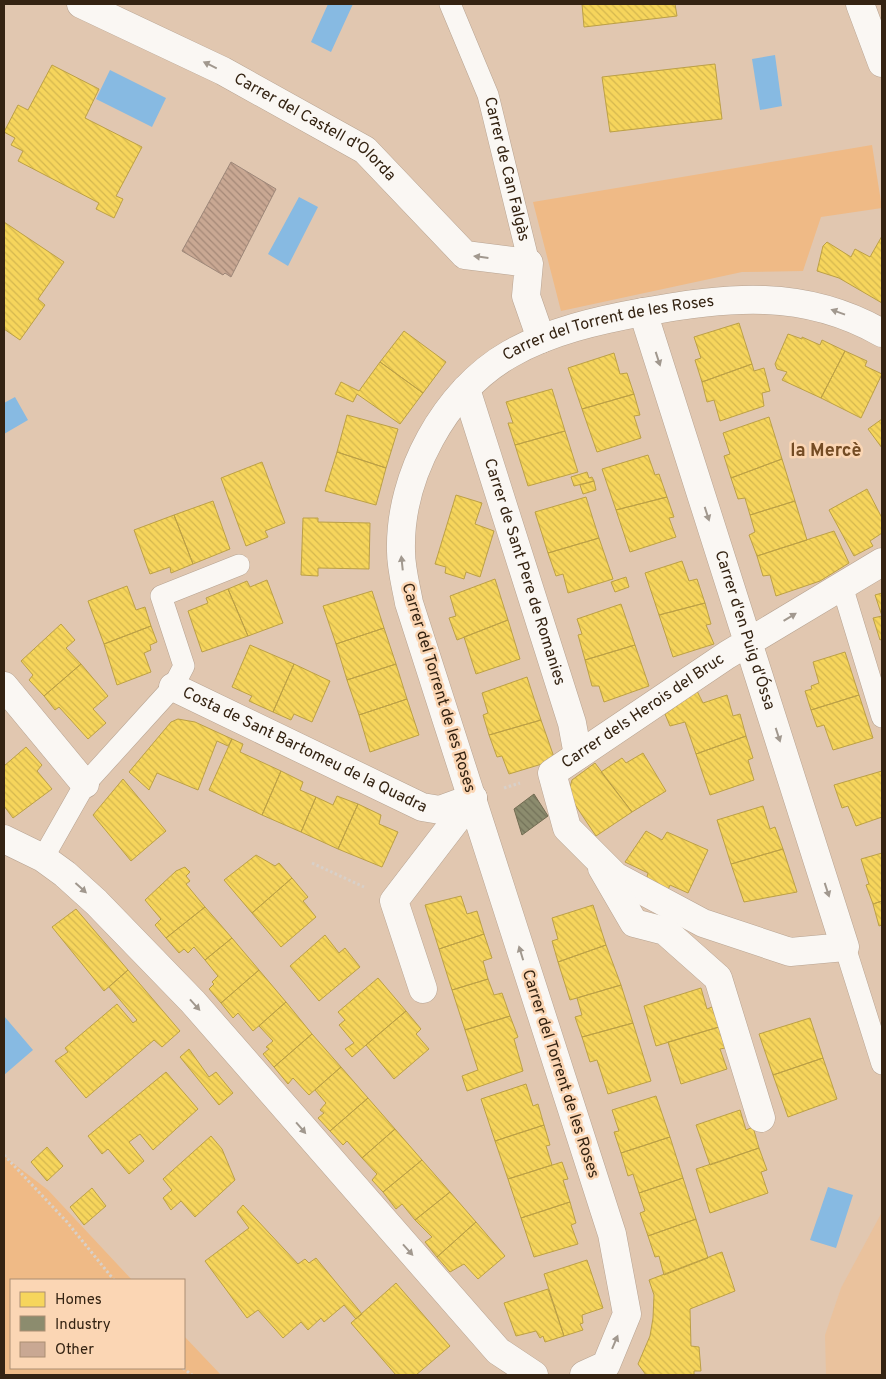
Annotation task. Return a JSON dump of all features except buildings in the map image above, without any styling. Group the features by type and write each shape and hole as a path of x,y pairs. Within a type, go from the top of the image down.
{"street":[{"name":"Carrer del Castell d'Olorda","path":"81,4 223,71 365,150 465,255 530,262"},
{"path":"860,4 882,62"},
{"name":"Carrer de Can Falgàs","path":"530,262 526,296 541,339"},
{"name":"Carrer del Torrent de les Roses","path":"584,1375 606,1365 627,1314 612,1234 409,603 401,550 408,491 421,458 438,427 466,389 488,368 510,354 541,339 625,314 671,306 766,298 799,302 831,310 862,321 882,333"},
{"name":"Carrer d'en Puig d'Óssa","path":"643,312 845,947"},
{"name":"Carrer de Sant Pere de Romanies","path":"466,389 572,723 578,755"},
{"name":"Carrer dels Herois del Bruc","path":"552,773 749,642 882,562"},
{"path":"4,686 85,784"},
{"name":"Costa de Sant Bartomeu de la Quadra","path":"173,687 422,807 440,810 473,798"},
{"path":"552,773 567,828 615,876 704,923 790,952 845,947"},
{"path":"423,989 394,901 473,798"},
{"path":"4,839 43,858 65,874 96,902 193,1002 498,1351 534,1375"},
{"path":"595,856 634,923 665,931 718,978 761,1118"}],"lane":[{"name":"Carrer de Can Falgàs","path":"450,4 488,95 530,262"},
{"path":"173,687 184,666 161,596 239,565"},
{"path":"842,586 882,716"},
{"name":"Costa de Sant Bartomeu de la Quadra","path":"43,858 85,784 173,687"},
{"name":"Carrer d'en Puig d'Óssa","path":"845,947 882,1064"}],"path":[{"name":"Carrer dels Herois del Bruc","path":"473,798 552,773"},
{"path":"312,863 394,901"},
{"path":"4,1155 67,1222 113,1279"}],"shaded area":[{"path":"872,145 882,208 821,217 803,271 742,272 561,311 533,202"},
{"path":"4,1156 48,1190 131,1279 10,1279 10,1369 185,1369 185,1337 221,1375 4,1375"},
{"path":"882,1212 882,1375 826,1375 825,1335 841,1288"}],"water":[{"path":"328,4 353,4 331,52 311,42"},
{"path":"775,55 782,106 760,110 752,59"},
{"path":"110,70 166,98 152,127 96,99"},
{"path":"299,197 318,207 288,266 268,254"},
{"path":"15,397 28,420 4,434 4,403"},
{"path":"4,1016 33,1050 4,1075"},
{"path":"828,1187 853,1195 836,1248 810,1240"}],"district":[{"name":"la Mercè","path":"826,451"}]}
